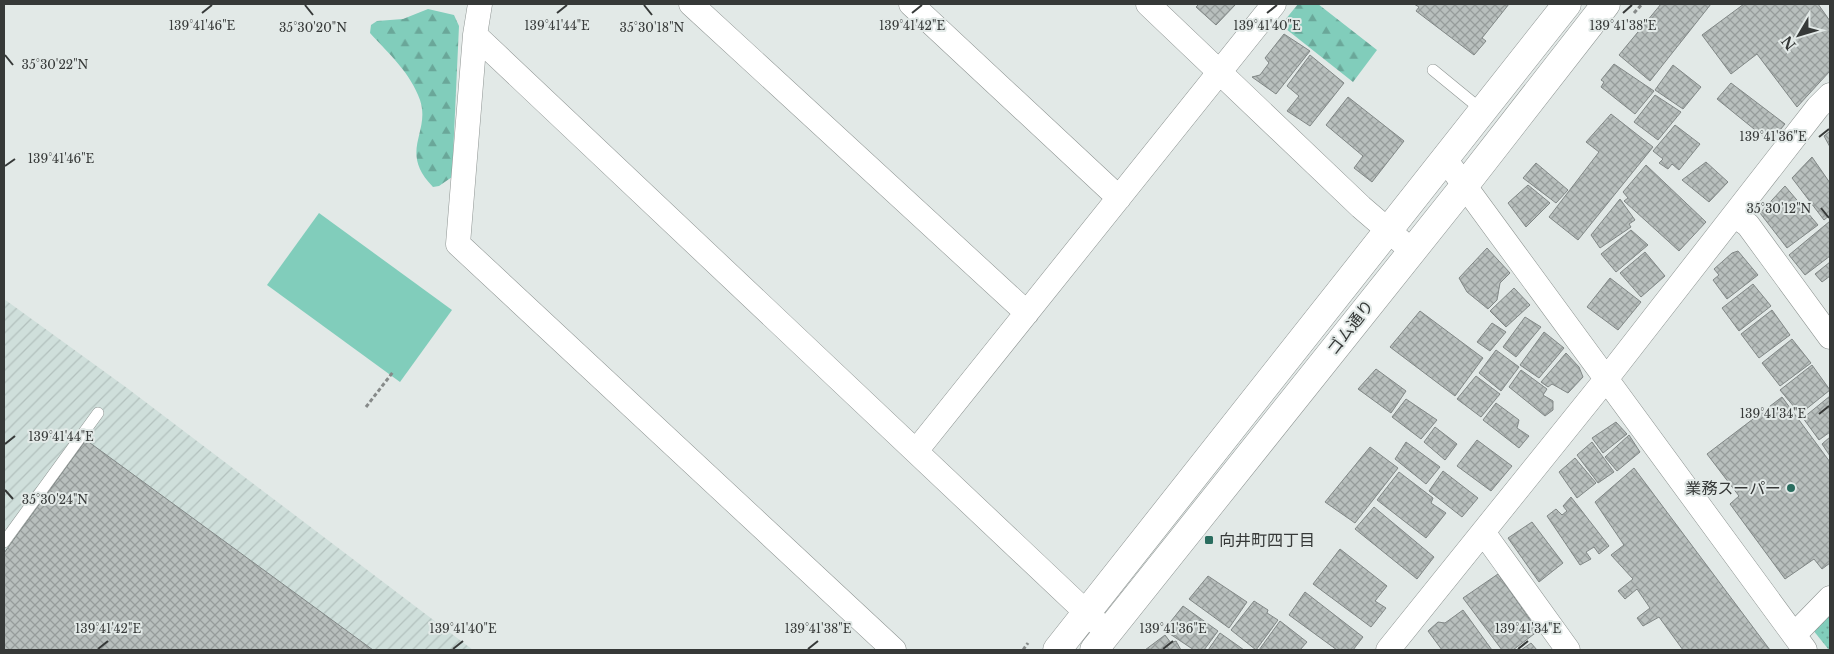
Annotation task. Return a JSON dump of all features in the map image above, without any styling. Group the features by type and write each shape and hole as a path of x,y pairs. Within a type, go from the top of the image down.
{"street":[{"path":"480,4 475,35 458,244 894,650"},
{"path":"691,4 1026,314"},
{"path":"911,4 1119,198"},
{"path":"1148,4 1356,202 1411,250"},
{"path":"916,452 1274,4"},
{"name":"ゴム通り","path":"1065,647 1087,613 1567,4"},
{"name":"ゴム通り","path":"1101,642 1411,250 1465,185 1606,4"},
{"path":"475,35 1087,613 1101,642"},
{"path":"1388,650 1607,378 1830,95"},
{"path":"1445,159 1799,642 1830,598"},
{"path":"1734,215 1748,225 1830,337"},
{"path":"1484,532 1568,650"}],"lane":[{"path":"1433,70 1483,111"},
{"path":"4,542 98,413"}],"path":[{"path":"366,407 393,372"}],"shaded area":[{"path":"4,299 127,388 473,650 4,650"}],"green space":[{"path":"1298,4 1318,4 1377,50 1353,82 1281,25"},
{"path":"428,9 454,15 459,26 452,177 439,186 433,187 423,174 416,152 422,112 416,90 405,72 370,33 371,25 377,21 403,19"},
{"path":"319,213 452,310 400,382 267,285"},
{"path":"1830,613 1830,650 1829,650 1813,630"}],"building":[{"path":"1199,4 1236,4 1216,25 1196,7"},
{"path":"1414,4 1509,4 1482,38 1486,41 1474,55 1416,11 1419,7"},
{"path":"1661,4 1711,4 1650,81 1619,55"},
{"path":"1744,4 1818,4 1830,21 1830,71 1797,107 1757,54 1731,74 1702,35"},
{"path":"1284,34 1310,51 1276,94 1252,77 1260,75 1269,63 1265,58"},
{"path":"1310,55 1344,83 1310,126 1287,111 1299,96 1287,86"},
{"path":"1614,64 1654,91 1635,114 1601,87 1604,82 1601,80"},
{"path":"1673,65 1701,87 1683,109 1655,90"},
{"path":"1731,83 1785,124 1770,142 1717,99"},
{"path":"1655,95 1681,112 1658,140 1634,122"},
{"path":"1348,97 1404,141 1372,182 1354,168 1363,156 1326,125"},
{"path":"1611,114 1653,147 1578,240 1549,217 1599,152 1586,142"},
{"path":"1675,125 1700,144 1679,170 1672,164 1668,169 1659,163 1663,159 1653,151"},
{"path":"1830,131 1830,147 1824,136"},
{"path":"1812,157 1830,183 1830,215 1824,220 1792,178"},
{"path":"1706,162 1728,182 1709,202 1682,180"},
{"path":"1536,163 1568,190 1556,203 1523,178"},
{"path":"1646,165 1706,222 1679,251 1624,201 1628,198 1623,192"},
{"path":"1528,185 1550,203 1526,227 1508,203"},
{"path":"1785,186 1818,225 1787,248 1760,213"},
{"path":"1620,199 1635,220 1629,224 1631,227 1600,248 1591,235"},
{"path":"1830,221 1830,256 1805,275 1789,255"},
{"path":"1631,230 1648,245 1616,272 1601,254"},
{"path":"1487,248 1510,273 1500,283 1497,300 1488,309 1467,292 1459,278"},
{"path":"1738,251 1758,275 1727,299 1713,280 1719,275 1714,269 1732,253"},
{"path":"1645,252 1665,276 1641,297 1620,273"},
{"path":"1830,262 1830,276 1822,282 1815,274"},
{"path":"1610,278 1641,302 1618,330 1587,307"},
{"path":"1753,284 1771,306 1739,331 1722,308"},
{"path":"1514,288 1530,305 1506,327 1490,311"},
{"path":"1772,310 1790,335 1759,358 1741,334"},
{"path":"1420,311 1483,358 1455,396 1390,347"},
{"path":"1525,317 1541,327 1516,357 1503,347"},
{"path":"1492,323 1506,332 1490,351 1477,342"},
{"path":"1544,332 1564,348 1539,378 1520,365"},
{"path":"1792,339 1811,363 1780,386 1762,363"},
{"path":"1496,350 1519,367 1501,391 1479,373"},
{"path":"1566,353 1579,367 1583,377 1568,393 1552,384 1548,387 1541,382"},
{"path":"1812,365 1830,390 1800,414 1780,390"},
{"path":"1376,369 1406,391 1391,413 1358,389"},
{"path":"1521,370 1547,389 1543,395 1553,401 1553,410 1545,416 1509,387"},
{"path":"1476,376 1500,394 1481,417 1457,399"},
{"path":"1830,396 1830,432 1819,440 1803,418"},
{"path":"1782,397 1830,462 1830,563 1822,569 1814,559 1785,579 1730,504 1739,496 1707,454"},
{"path":"1406,399 1437,420 1421,439 1392,417"},
{"path":"1496,403 1519,420 1517,428 1529,436 1519,448 1483,420"},
{"path":"1616,422 1627,434 1603,453 1592,438"},
{"path":"1435,427 1457,444 1445,460 1424,442"},
{"path":"1629,435 1640,452 1617,471 1605,457"},
{"path":"1830,437 1830,456 1822,444"},
{"path":"86,440 373,650 4,650 4,553"},
{"path":"1477,440 1512,466 1491,491 1457,466"},
{"path":"1406,442 1440,467 1426,484 1395,459"},
{"path":"1592,442 1614,472 1598,483 1577,455"},
{"path":"1370,447 1398,468 1355,523 1325,502"},
{"path":"1575,458 1596,483 1577,498 1559,472"},
{"path":"1634,468 1770,650 1683,650 1659,617 1643,626 1637,618 1650,608 1637,589 1625,599 1618,591 1633,579 1611,555 1624,545 1595,502"},
{"path":"1443,471 1478,498 1462,517 1429,491"},
{"path":"1399,472 1433,498 1431,503 1446,513 1426,538 1377,500"},
{"path":"1571,497 1609,546 1599,554 1594,547 1586,552 1591,559 1580,565 1547,516 1556,509 1562,515 1567,511 1563,506"},
{"path":"1374,507 1434,557 1417,579 1355,529"},
{"path":"1532,522 1563,563 1539,582 1508,538"},
{"path":"1340,549 1387,586 1375,601 1386,608 1371,627 1313,584"},
{"path":"1498,574 1538,631 1513,650 1502,650 1463,598"},
{"path":"1208,576 1247,602 1229,628 1189,599"},
{"path":"1305,592 1363,637 1353,650 1337,650 1289,615"},
{"path":"1254,601 1268,610 1267,613 1278,620 1256,650 1231,630"},
{"path":"1183,606 1218,631 1204,650 1194,650 1164,630"},
{"path":"1463,610 1492,650 1442,650 1428,631 1438,622 1445,623"},
{"path":"1280,621 1307,642 1300,650 1259,650"},
{"path":"1220,633 1244,650 1208,650"},
{"path":"1165,635 1171,643 1176,641 1181,650 1145,650"},
{"path":"1531,643 1537,650 1521,650"}],"place":[{"name":"業務スーパー","path":"1791,488"},
{"name":"向井町四丁目","path":"1209,540"}]}
